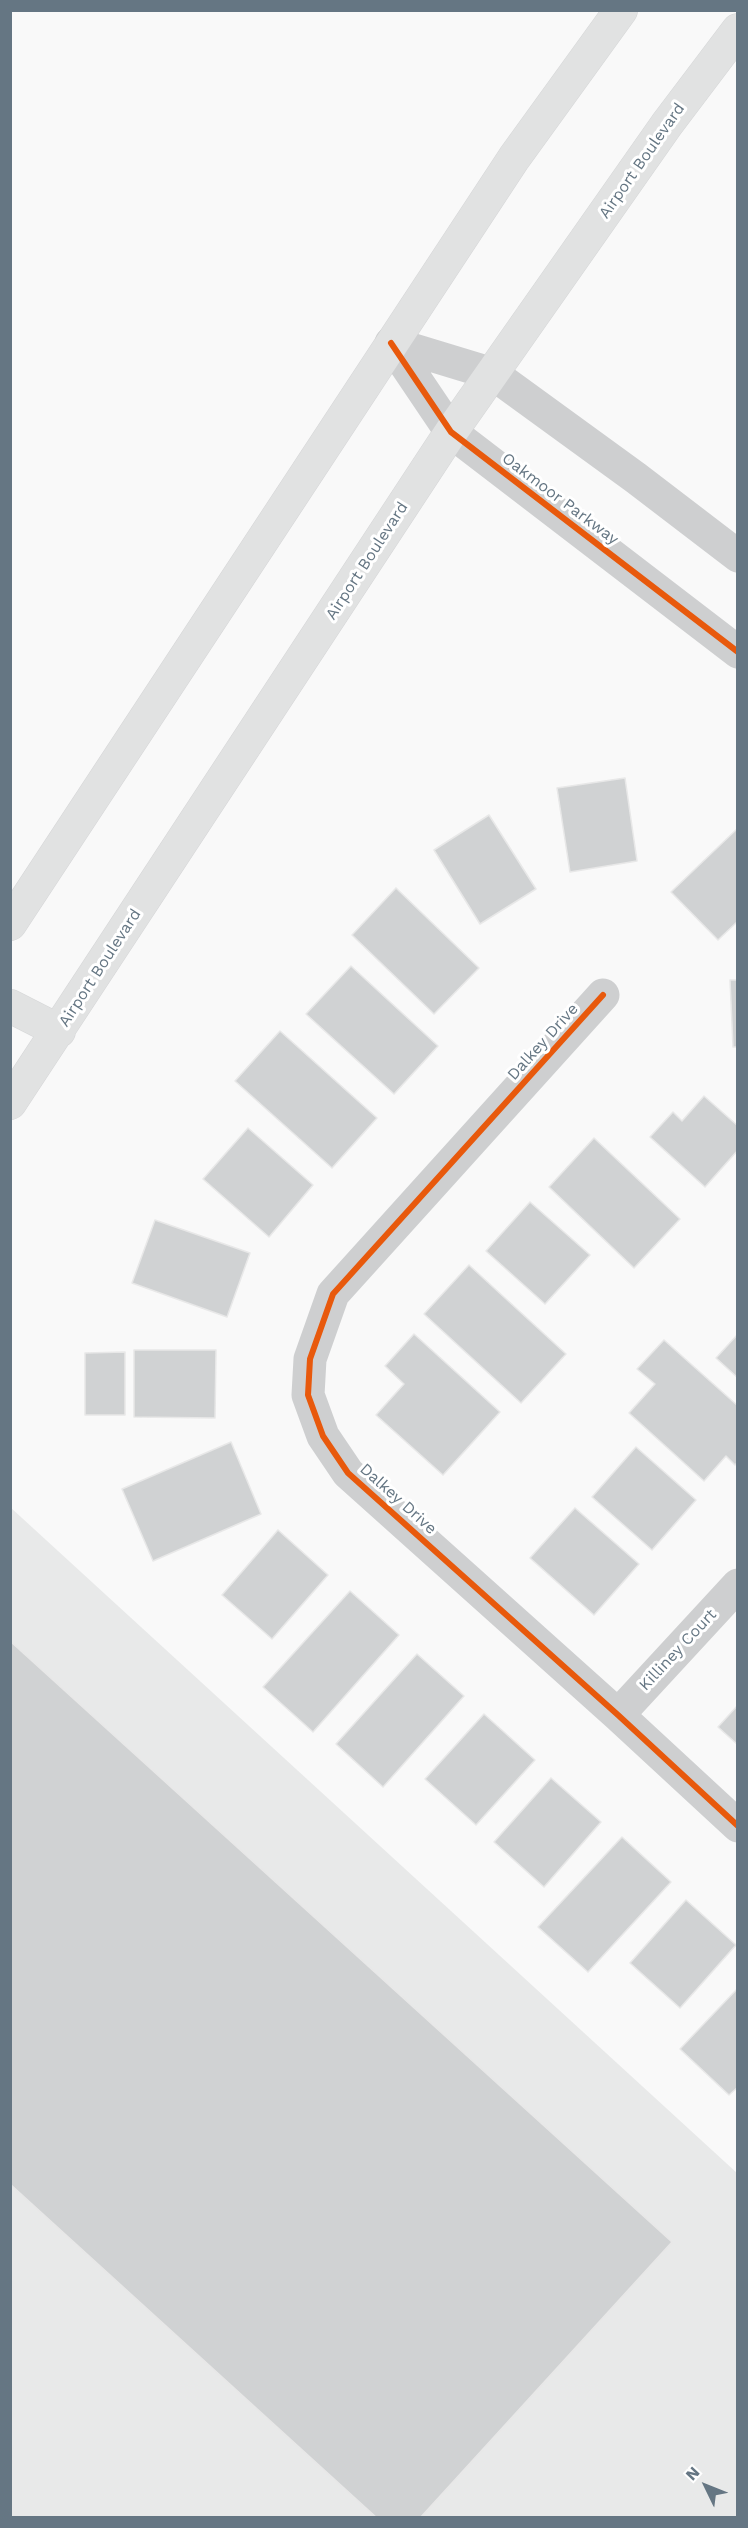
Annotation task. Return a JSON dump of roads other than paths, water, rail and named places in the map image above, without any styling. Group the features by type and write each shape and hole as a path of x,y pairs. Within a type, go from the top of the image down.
{"main road":[{"path":"10,924 537,123 621,10"},
{"name":"Airport Boulevard","path":"10,1103 452,432 667,124 738,30"},
{"path":"10,1006 59,1031"}],"street":[{"path":"391,343 493,374 738,556"},
{"name":"Oakmoor Parkway","path":"391,343 452,432 738,652"},
{"name":"Dalkey Drive","path":"603,995 333,1294 310,1359 308,1395 323,1436 348,1473 618,1714 738,1826"},
{"name":"Killiney Court","path":"618,1714 738,1585"}]}
